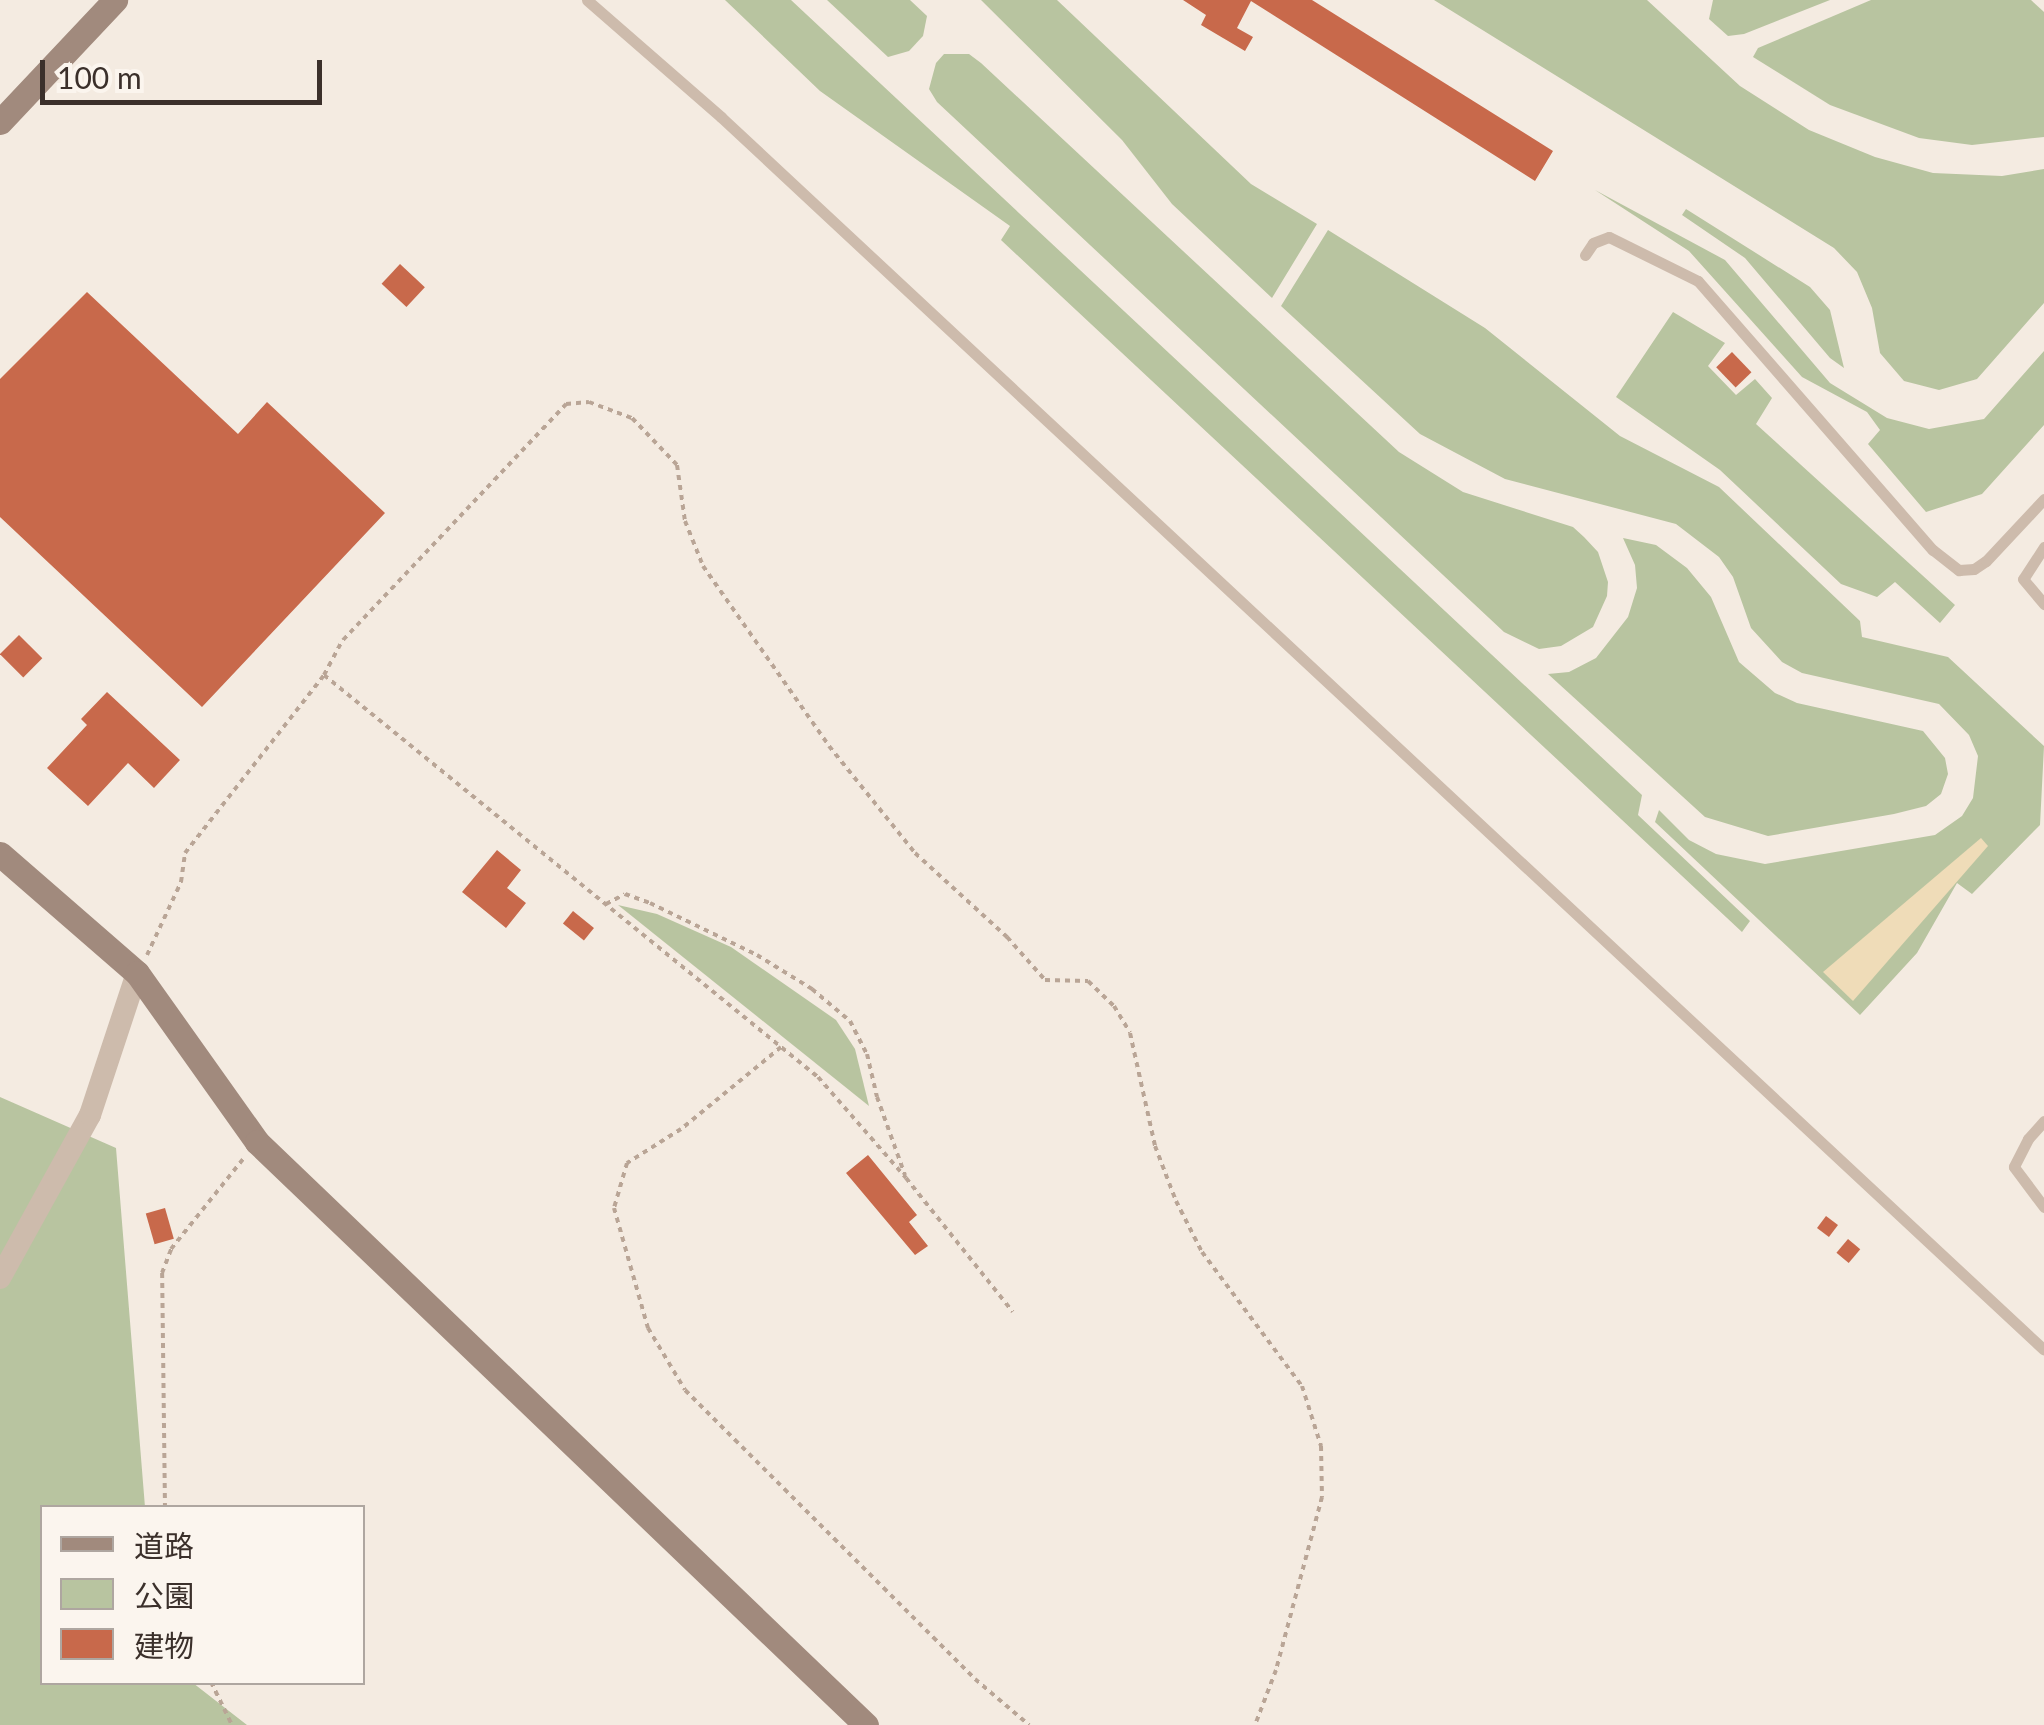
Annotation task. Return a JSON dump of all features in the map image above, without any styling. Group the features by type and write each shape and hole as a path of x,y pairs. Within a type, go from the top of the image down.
{"street":[{"path":"0,122 115,0"},
{"path":"0,854 137,972 256,1142 866,1725"},
{"path":"0,1278 90,1115 137,972"}],"lane":[{"path":"587,0 765,158 2044,1350"},
{"path":"1585,255 1593,243 1609,237 1698,281 1932,550 1958,570 1974,569 1986,561 2044,499"},
{"path":"2044,547 2023,579 2044,604"},
{"path":"2044,1121 2028,1138 2014,1167 2044,1207"}],"path":[{"path":"137,972 181,882 185,853 324,674 343,640 566,404 589,402 632,418 677,465 686,520 703,566 830,746 915,854 1006,938 1045,980 1088,981 1114,1006 1130,1033 1155,1146 1184,1218 1202,1252 1302,1386 1321,1446 1322,1497 1276,1670 1255,1725"},
{"path":"324,674 818,1078 906,1178 1012,1312"},
{"path":"606,904 624,894 757,954 812,989 850,1021 867,1054 876,1097 906,1178"},
{"path":"781,1047 682,1129 627,1163 614,1208 648,1328 685,1390 975,1680 1029,1725"},
{"path":"166,1505 162,1273 171,1249 256,1142"},
{"path":"212,1685 232,1725"}],"green space":[{"path":"725,0 791,0 1642,795 1638,815 1750,921 1742,932 1001,240 1010,226 820,91"},
{"path":"827,0 910,0 927,16 923,36 909,51 888,57"},
{"path":"981,0 1057,0 1251,184 1317,224 1272,298 1172,204 1122,140"},
{"path":"1434,0 1647,0 1740,86 1809,130 1875,157 1933,173 2002,176 2044,169 2044,303 1977,379 1939,390 1904,381 1880,353 1872,308 1857,272 1834,248"},
{"path":"1713,0 1830,0 1744,34 1728,36 1709,19"},
{"path":"1871,0 2031,0 2044,12 2044,137 1972,145 1919,138 1830,105 1753,57 1758,48"},
{"path":"944,54 969,54 981,63 1399,452 1463,492 1573,527 1598,552 1608,582 1607,596 1593,627 1561,646 1539,649 1504,632 937,102 929,89 936,63"},
{"path":"1595,190 1725,260 1830,383 1887,418 1929,429 1984,419 2044,351 2044,425 1982,494 1926,512 1868,444 1880,430 1867,412 1802,377 1689,251"},
{"path":"1686,209 1810,287 1830,310 1844,368 1830,358 1745,258 1682,215"},
{"path":"1328,230 1485,328 1620,436 1719,487 1860,621 1862,637 1948,657 2044,746 2040,825 1972,894 1957,883 1917,953 1860,1015 1655,822 1659,810 1689,840 1716,854 1765,864 1935,835 1962,816 1973,798 1978,756 1969,735 1939,704 1802,673 1782,662 1751,628 1733,577 1719,557 1676,524 1505,479 1420,434 1281,306"},
{"path":"1673,312 1725,343 1708,366 1736,395 1755,379 1772,398 1756,424 1955,605 1940,623 1895,582 1877,597 1841,584 1720,470 1616,397"},
{"path":"1623,538 1656,545 1687,568 1711,597 1739,662 1775,693 1797,703 1923,731 1945,758 1948,774 1941,794 1926,806 1894,814 1768,836 1705,817 1548,674 1569,672 1596,658 1628,617 1637,588 1635,565"},
{"path":"618,905 657,914 731,947 836,1020 855,1049 869,1106"},
{"path":"0,1097 116,1148 145,1505 40,1505 40,1685 196,1685 247,1725 0,1725"}],"sand":[{"path":"1981,838 1988,846 1853,1001 1823,972"}],"building":[{"path":"1183,0 1312,0 1553,151 1535,181 1251,1 1237,28 1253,37 1245,51 1201,25 1206,15"},
{"path":"400,264 425,287 406,307 382,284"},
{"path":"87,292 238,434 267,402 385,513 202,707 0,517 0,379"},
{"path":"1732,352 1751,372 1736,387 1716,367"},
{"path":"19,635 42,658 23,677 0,654"},
{"path":"107,692 180,760 154,788 128,763 88,806 47,768 87,725 81,719"},
{"path":"497,850 521,870 507,888 526,903 506,928 462,892"},
{"path":"573,911 594,928 584,940 563,923"},
{"path":"868,1155 917,1215 909,1222 928,1246 915,1255 846,1173"},
{"path":"165,1208 174,1239 155,1244 146,1214"},
{"path":"1826,1216 1838,1225 1829,1237 1817,1228"},
{"path":"1848,1239 1860,1249 1849,1263 1836,1253"}]}
